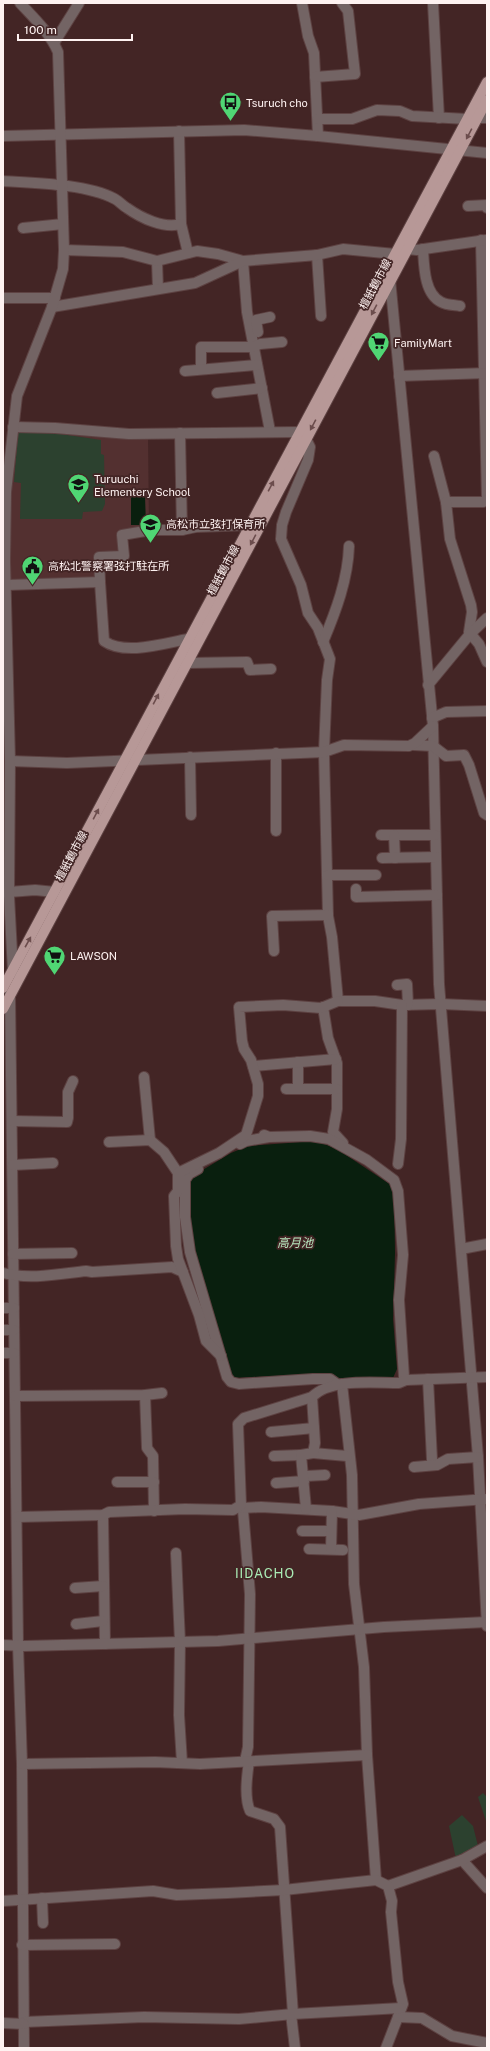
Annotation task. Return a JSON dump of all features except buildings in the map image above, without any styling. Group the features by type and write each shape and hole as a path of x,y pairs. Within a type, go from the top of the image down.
{"main road":[{"name":"檀紙鶴市線","path":"3,1009 6,992 14,968 250,525 390,281 456,150 467,119 487,82"},
{"name":"檀紙鶴市線","path":"6,992 188,663 389,265 456,150 482,118 487,100"}],"street":[{"path":"14,968 7,895 6,806 10,761 4,520 12,427 17,396 54,302 63,269 64,250 59,58 54,43 20,3"},
{"path":"54,43 79,3"},
{"path":"314,3 303,4 308,36 314,53 318,136"},
{"path":"433,3 439,118"},
{"path":"315,77 355,74 347,4"},
{"path":"318,120 352,119 377,110 400,111 412,116 467,119"},
{"path":"3,136 244,130 487,153"},
{"path":"178,131 181,224 188,253"},
{"path":"3,181 84,189 115,199 140,217 175,226 181,224"},
{"path":"468,206 487,205 487,208"},
{"path":"23,228 63,224"},
{"path":"407,249 423,249 484,240 487,500 483,502 446,502"},
{"path":"3,298 54,302 158,289 195,283 243,261 317,255 343,249 395,254"},
{"path":"423,249 424,266 431,292 440,302 460,306"},
{"path":"64,250 123,252 157,261 197,251 218,254 243,261"},
{"path":"317,255 322,316"},
{"path":"157,261 158,289"},
{"path":"243,261 247,312 256,346"},
{"path":"389,265 428,685 433,722 435,835 441,1004 478,1458 484,1500 487,1626"},
{"path":"270,317 256,320 257,365 270,431"},
{"path":"201,369 201,347 256,346 282,342"},
{"path":"185,370 257,365"},
{"path":"399,376 486,374"},
{"path":"216,393 262,388"},
{"path":"12,427 55,428 129,434 270,431 302,436 310,447 308,460 286,512 282,525 281,539 301,584 308,614 318,628 330,659 327,680 324,752 328,915 332,938 338,1001"},
{"path":"180,433 182,530"},
{"path":"434,456 446,502 450,539 471,605 470,634 479,644 487,662"},
{"path":"188,640 153,647 111,646 104,641 99,557 124,556 122,535 151,530 182,530 196,527 250,525"},
{"path":"323,642 334,614 348,566 349,546"},
{"path":"6,585 100,582"},
{"path":"428,685 470,634 487,618"},
{"path":"188,663 247,662 250,670 271,669"},
{"path":"413,745 433,722 446,712 487,711"},
{"path":"10,761 67,763 324,752 333,747 344,745 433,746 446,756 464,755 469,765 484,813 487,815"},
{"path":"276,753 276,831"},
{"path":"190,757 191,815"},
{"path":"381,835 435,835"},
{"path":"394,835 395,858"},
{"path":"382,858 436,857"},
{"path":"328,876 376,875"},
{"path":"356,889 356,897 437,895"},
{"path":"7,895 35,890 55,892"},
{"path":"274,952 272,916 328,915"},
{"path":"397,985 407,984 401,1139 398,1164"},
{"path":"6,992 13,1165 18,1645 22,1764 21,1900 24,2048"},
{"path":"246,1135 258,1096 258,1084 253,1066 242,1042 239,1007 283,1005 323,1007 338,1001 375,1001 405,1005 441,1004 487,1006"},
{"path":"323,1007 328,1038 336,1058 337,1109 333,1132 346,1147"},
{"path":"253,1066 336,1058"},
{"path":"298,1062 298,1089"},
{"path":"144,1077 150,1140"},
{"path":"12,1120 67,1122 68,1092 73,1081"},
{"path":"286,1089 337,1089"},
{"path":"269,1137 263,1135 246,1135 189,1174 185,1180 185,1217 190,1252 227,1377 231,1382 239,1384 330,1379 339,1384"},
{"path":"178,1173 246,1141 269,1137 320,1136 346,1147 367,1160 391,1178 398,1191 403,1255 399,1306 404,1377 406,1380"},
{"path":"108,1142 150,1140 164,1152 178,1173 178,1191 174,1196 176,1246 183,1272 199,1314 206,1341 221,1356"},
{"path":"13,1165 52,1163"},
{"path":"461,1250 487,1244"},
{"path":"13,1254 49,1249 72,1253"},
{"path":"3,1273 14,1276 172,1267 183,1272"},
{"path":"3,1308 14,1308"},
{"path":"3,1330 14,1330"},
{"path":"3,1353 14,1353"},
{"path":"295,2048 280,1827 274,1819 250,1811 248,1806 247,1761 250,1594 242,1507 238,1424 244,1418 312,1397 318,1390 339,1384 399,1383 406,1380 487,1377"},
{"path":"428,1379 433,1422 432,1460"},
{"path":"339,1384 352,1475 354,1514 354,1584 364,1667 367,1755 376,1880"},
{"path":"16,1396 162,1394"},
{"path":"145,1395 147,1448 153,1456 154,1511"},
{"path":"312,1397 315,1443 313,1453"},
{"path":"271,1432 314,1428"},
{"path":"274,1456 313,1453 347,1456"},
{"path":"301,1455 306,1509"},
{"path":"414,1467 437,1465 448,1459 478,1458"},
{"path":"304,1481 306,1476 325,1475"},
{"path":"276,1483 304,1481"},
{"path":"117,1482 154,1482"},
{"path":"17,1517 103,1515 109,1512 185,1509 233,1510 242,1507 306,1509 359,1515 419,1504 484,1500"},
{"path":"331,1549 332,1511"},
{"path":"103,1515 104,1644"},
{"path":"302,1531 331,1531"},
{"path":"309,1549 344,1550"},
{"path":"176,1553 180,1642 179,1715 182,1763"},
{"path":"75,1588 103,1586"},
{"path":"76,1624 103,1622"},
{"path":"3,1645 24,1646 250,1639 360,1629 487,1622"},
{"path":"22,1764 182,1763 367,1755"},
{"path":"3,1901 153,1891 177,1895 284,1890 376,1880 388,1886 462,1860 487,1846"},
{"path":"462,1860 487,1888"},
{"path":"386,2048 400,2012 402,1998 398,1982 391,1912 392,1901 388,1886"},
{"path":"42,1898 43,1923"},
{"path":"22,1945 115,1944"},
{"path":"3,2023 144,2017 239,2019 292,2014 400,2012 422,2018 452,2036 487,2042"}],"shaded area":[{"name":"Turuuchi Elementery School","path":"15,429 148,436 149,528 136,531 120,531 121,554 96,555 98,577 8,581 9,519"},
{"path":"18,433 54,433 101,440 101,454 104,455 105,504 102,511 83,512 82,519 20,519 21,483 14,482"},
{"path":"483,1793 487,1797 487,1824 478,1797"},
{"path":"462,1815 473,1826 478,1846 456,1859 449,1826"}],"water":[{"path":"131,496 145,496 146,525 131,525"},
{"name":"高月池","path":"316,1141 337,1149 391,1185 394,1196 395,1253 393,1319 397,1369 393,1378 349,1380 313,1374 232,1378 193,1253 188,1186 191,1177 231,1153 248,1146"}],"place":[{"name":"Tsuruch cho","path":"230,122"},
{"name":"FamilyMart","path":"379,362"},
{"name":"Turuuchi Elementery School","path":"79,504"},
{"name":"高松市立弦打保育所","path":"151,544"},
{"name":"高松北警察署弦打駐在所","path":"32,586"},
{"name":"LAWSON","path":"54,976"}],"district":[{"name":"IIDACHO","path":"265,1573"}]}
